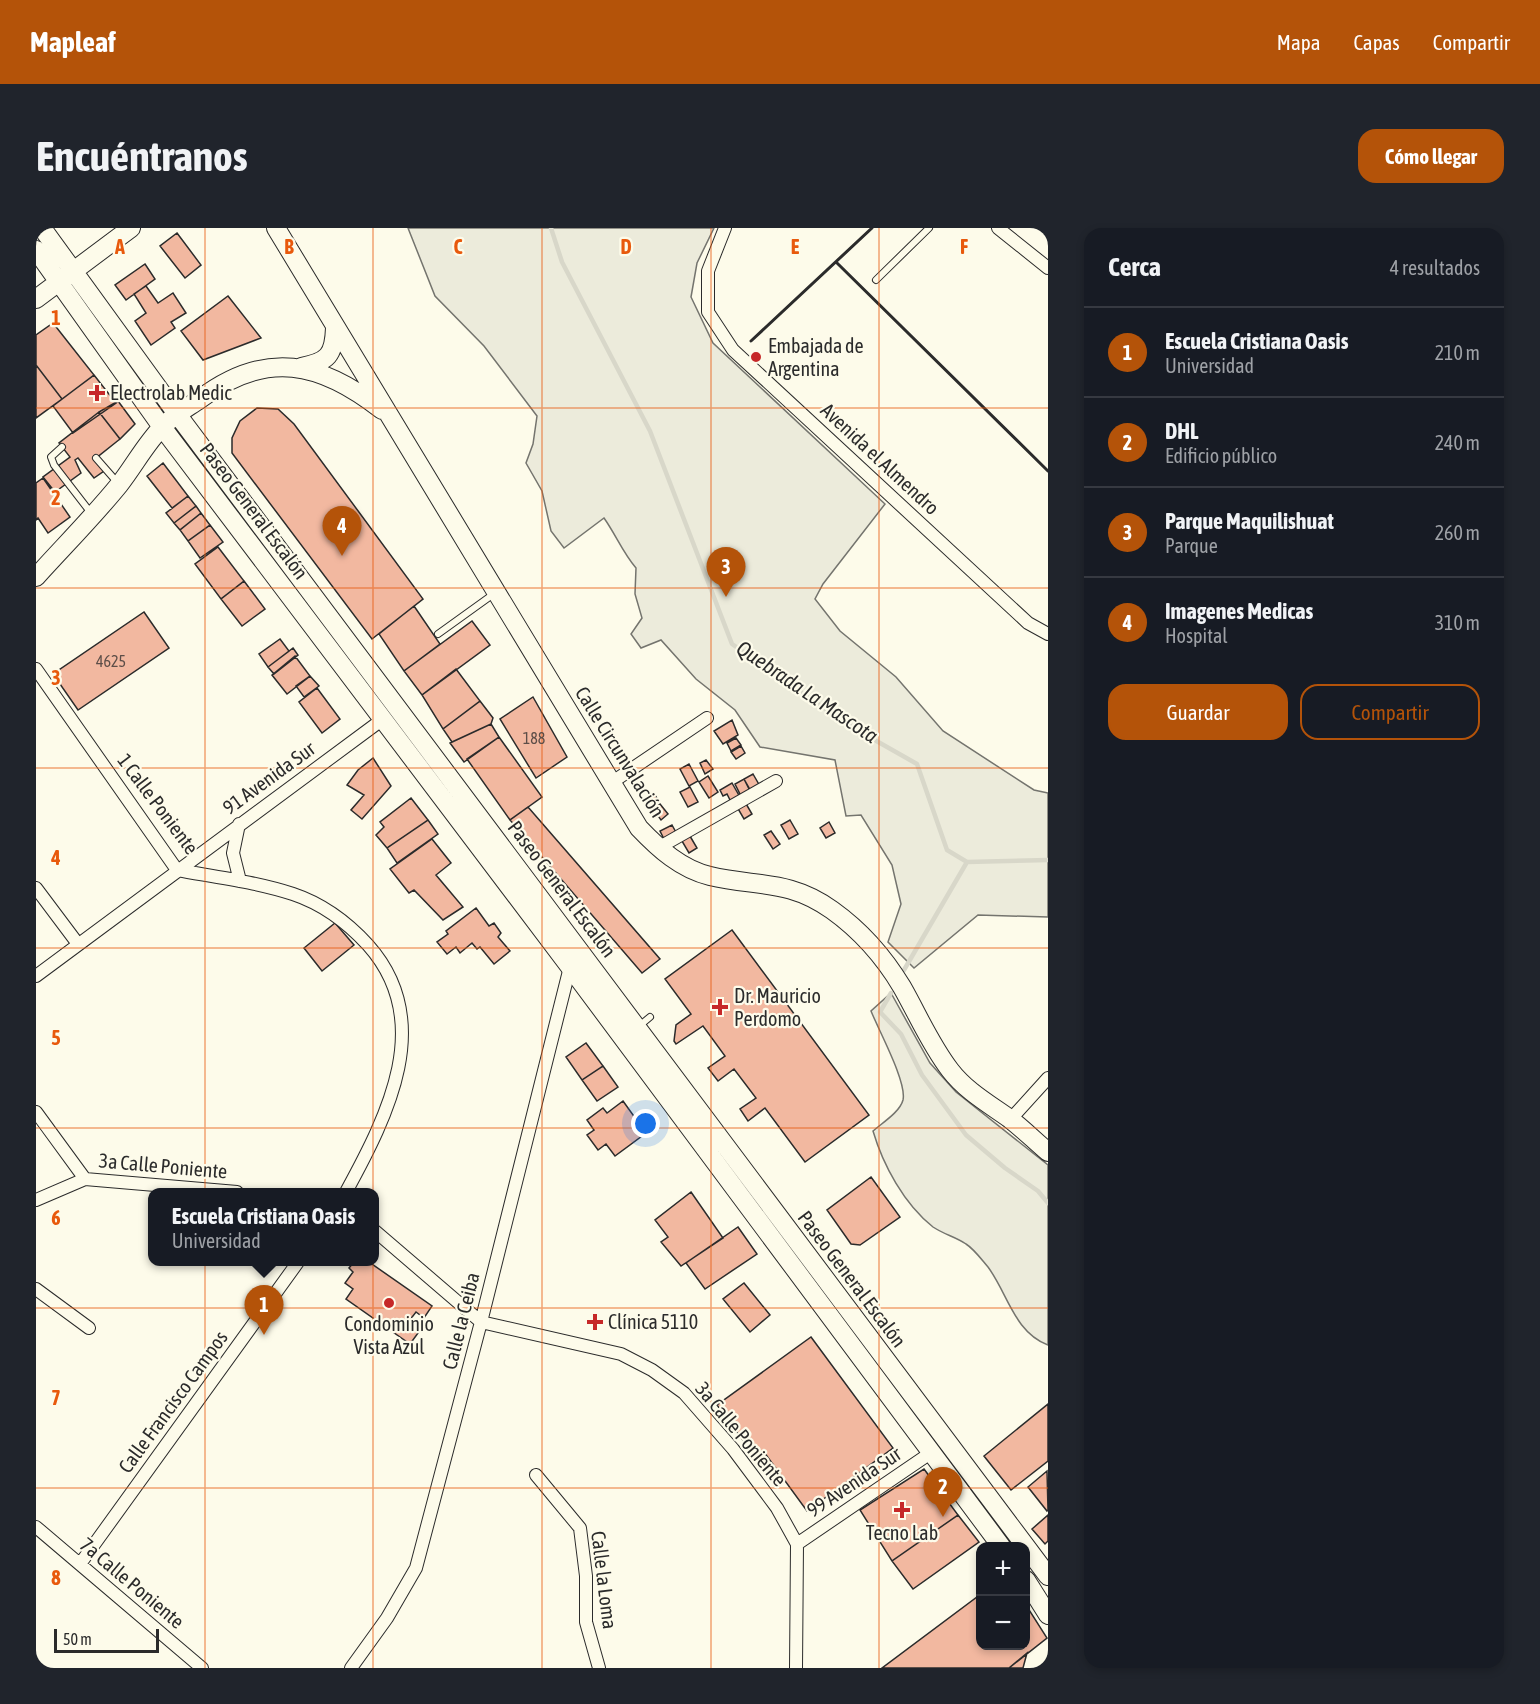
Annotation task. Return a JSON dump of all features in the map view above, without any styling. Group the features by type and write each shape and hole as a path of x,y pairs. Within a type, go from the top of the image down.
{"main road":[{"name":"Paseo General Escalón","path":"42,228 66,277 162,428 570,967 998,1542"},
{"path":"36,299 131,228"},
{"name":"Calle Circunvalación","path":"276,228 639,828 658,848 676,861 710,876 777,884 830,909 855,928 879,954 902,988 923,1031 951,1071 975,1095 1010,1120 1048,1152"},
{"name":"Paseo General Escalón","path":"36,250 66,277 177,414 644,1022 1048,1576"},
{"path":"37,572 119,485 162,428 177,414 238,375 273,367 300,367 317,364 329,357 335,344 336,328"},
{"path":"300,367 326,374 347,385 393,418"},
{"path":"1030,1586 1048,1615"}],"street":[{"name":"Avenida el Almendro","path":"725,228 708,271 708,312 733,350 1028,623 1048,634"},
{"path":"998,228 1048,268"},
{"name":"1 Calle Poniente","path":"36,669 177,870 240,880 294,895 331,911 359,935 385,964 398,993 403,1024 400,1058 388,1104 348,1188"},
{"path":"611,783 707,718"},
{"name":"91 Avenida Sur","path":"36,976 383,719"},
{"path":"658,848 776,782"},
{"path":"239,824 233,853 240,880"},
{"path":"36,888 78,944"},
{"name":"Calle la Ceiba","path":"351,1668 387,1618 416,1568 481,1322 570,967"},
{"path":"1010,1120 1048,1078"},
{"path":"36,1112 85,1179 36,1200"},
{"name":"3a Calle Poniente","path":"85,1179 190,1188"},
{"name":"3a Calle Poniente","path":"379,1234 481,1322 621,1354 684,1393 733,1449 777,1508 797,1544 796,1668"},
{"name":"Calle Francisco Campos","path":"80,1564 295,1266"},
{"path":"36,1289 89,1328"},
{"name":"99 Avenida Sur","path":"797,1544 932,1452"},
{"name":"Calle la Loma","path":"536,1475 580,1528 586,1576 586,1622 599,1668"},
{"name":"7a Calle Poniente","path":"36,1527 202,1668"}],"lane":[{"path":"876,279 929,228"},
{"path":"62,447 51,457 54,465 92,514"},
{"path":"96,458 119,485"},
{"path":"438,634 495,592"}],"shaded area":[{"path":"408,228 714,228 697,263 691,297 713,343 885,504 823,584 815,599 840,631 896,677 943,731 1034,790 1048,793 1048,917 978,915 914,968 888,942 901,904 892,865 861,815 846,816 835,760 760,747 735,710 696,679 661,640 641,648 631,634 642,618 635,594 636,568 604,518 564,548 551,531 542,491 526,463 533,444 537,416 484,346 435,296"},
{"path":"891,993 930,1063 956,1092 1048,1165 1048,1345 1036,1339 1019,1322 995,1278 975,1252 969,1246 933,1227 913,1207 896,1183 883,1157 873,1131 898,1109 903,1100 903,1092 897,1069 871,1011"}],"building":[{"path":"177,233 201,265 185,278 160,246"},
{"path":"145,264 155,279 126,300 115,285"},
{"path":"146,286 158,303 173,293 186,313 171,322 175,328 151,345 135,321 146,313 134,294"},
{"path":"228,296 261,338 203,360 181,331"},
{"path":"53,323 94,375 62,399 36,365 36,335"},
{"path":"36,365 62,399 36,418"},
{"path":"94,375 116,403 73,433 53,406"},
{"path":"118,401 135,424 120,439 99,412"},
{"path":"257,408 278,409 294,424 423,599 372,639 232,453 232,438 240,421"},
{"path":"99,412 120,439 95,459 104,471 94,478 78,458 75,460 81,473 55,492 43,477 70,457 59,443"},
{"path":"163,463 188,496 172,508 147,476"},
{"path":"43,478 70,517 48,533 38,518 36,520 36,483"},
{"path":"188,496 196,506 174,523 166,513"},
{"path":"196,506 201,513 180,530 174,523"},
{"path":"201,513 210,525 188,541 180,530"},
{"path":"210,525 223,542 200,558 188,541"},
{"path":"218,547 244,581 221,599 195,564"},
{"path":"244,581 265,609 242,626 221,599"},
{"path":"414,606 440,644 404,671 379,634"},
{"path":"144,612 169,648 78,710 53,674"},
{"path":"472,621 490,645 422,695 404,671"},
{"path":"280,639 289,651 268,667 259,654"},
{"path":"293,648 298,655 274,674 268,667"},
{"path":"295,656 310,676 287,694 272,675"},
{"path":"456,669 480,701 443,729 422,695"},
{"path":"310,676 319,686 304,697 296,686"},
{"path":"317,688 340,719 322,733 299,702"},
{"path":"533,697 567,757 536,778 500,719"},
{"path":"480,701 493,718 491,724 452,742 443,729"},
{"path":"732,720 738,735 723,744 714,731"},
{"path":"491,724 499,737 464,762 450,743"},
{"path":"499,737 542,797 510,820 467,759"},
{"path":"736,738 741,745 731,751 727,743"},
{"path":"741,746 745,753 736,759 731,752"},
{"path":"373,758 391,786 362,819 351,810 364,795 347,785 358,770"},
{"path":"706,760 713,769 705,774 700,763"},
{"path":"689,764 698,781 689,786 680,769"},
{"path":"753,774 761,788 752,793 744,779"},
{"path":"708,776 718,792 709,798 699,782"},
{"path":"744,779 751,793 742,798 735,784"},
{"path":"732,783 741,799 732,804 727,794 723,796 720,790"},
{"path":"690,787 698,802 688,807 680,792"},
{"path":"654,793 658,800 650,806 645,799"},
{"path":"411,798 428,820 387,848 376,835 384,827 380,822"},
{"path":"745,802 752,814 744,819 737,807"},
{"path":"660,804 668,814 661,820 653,809"},
{"path":"528,807 660,959 642,973 510,820"},
{"path":"428,820 438,834 397,863 387,848"},
{"path":"790,820 798,834 789,839 781,825"},
{"path":"829,822 835,833 826,838 820,828"},
{"path":"672,825 678,836 666,843 660,831"},
{"path":"687,831 697,848 689,853 679,836"},
{"path":"771,831 780,844 773,849 764,835"},
{"path":"432,839 451,863 436,875 463,907 443,920 414,890 409,893 390,869"},
{"path":"476,908 489,926 494,923 501,933 498,937 510,951 494,964 480,947 477,949 472,943 460,953 456,947 447,954 437,942 448,934 446,931"},
{"path":"335,923 354,945 322,971 304,948"},
{"path":"732,930 869,1115 805,1162 765,1108 748,1121 740,1109 756,1098 734,1069 718,1081 708,1068 725,1056 703,1026 676,1044 674,1041 676,1025 691,1014 665,979"},
{"path":"586,1043 603,1066 582,1080 566,1057"},
{"path":"603,1066 618,1087 597,1101 582,1080"},
{"path":"623,1101 646,1133 615,1156 606,1144 598,1150 587,1135 594,1130 587,1120 603,1108 607,1113"},
{"path":"871,1177 900,1217 860,1245 851,1244 827,1210"},
{"path":"691,1192 723,1238 681,1266 661,1242 668,1237 655,1220"},
{"path":"738,1227 757,1254 705,1289 686,1263"},
{"name":"Condominio Vista Azul","path":"351,1266 375,1266 432,1306 424,1318 416,1312 409,1321 421,1329 410,1344 346,1299 353,1289 345,1283 353,1272 349,1268"},
{"path":"744,1283 770,1315 750,1332 723,1299"},
{"path":"811,1337 893,1448 807,1511 764,1452 756,1458 717,1405"},
{"path":"1048,1404 1048,1461 1011,1490 984,1456"},
{"path":"924,1469 958,1515 892,1561 860,1510"},
{"path":"1047,1471 1048,1510 1047,1511 1028,1487"},
{"path":"958,1515 979,1542 913,1589 892,1561"},
{"path":"1048,1515 1048,1541 1045,1544 1032,1529"},
{"path":"976,1598 976,1650 1030,1650 1030,1611 1047,1638 1009,1668 882,1668"},
{"path":"1027,1653 1023,1668 1009,1668"}],"waterway":[{"name":"Quebrada La Mascota","path":"551,228 562,262 650,431 732,644 850,726 917,764 947,850 967,862 1048,860"},
{"path":"904,970 967,862"},
{"path":"891,993 880,1012 901,1034 922,1075 966,1135 1005,1168 1038,1191 1048,1203"}],"wall":[{"path":"751,341 872,228"},
{"path":"836,262 1048,471"}],"place":[{"name":"Embajada de Argentina","path":"756,357"},
{"name":"Electrolab Medic","path":"97,393"},
{"name":"Imagenes Medicas","path":"342,556"},
{"name":"Parque Maquilishuat","path":"726,597"},
{"name":"Dr. Mauricio Perdomo","path":"720,1007"},
{"name":"Condominio Vista Azul","path":"389,1303"},
{"name":"Clínica 5110","path":"595,1322"},
{"name":"Escuela Cristiana Oasis","path":"264,1335"},
{"name":"Tecno Lab","path":"902,1510"},
{"name":"DHL","path":"943,1517"}]}
